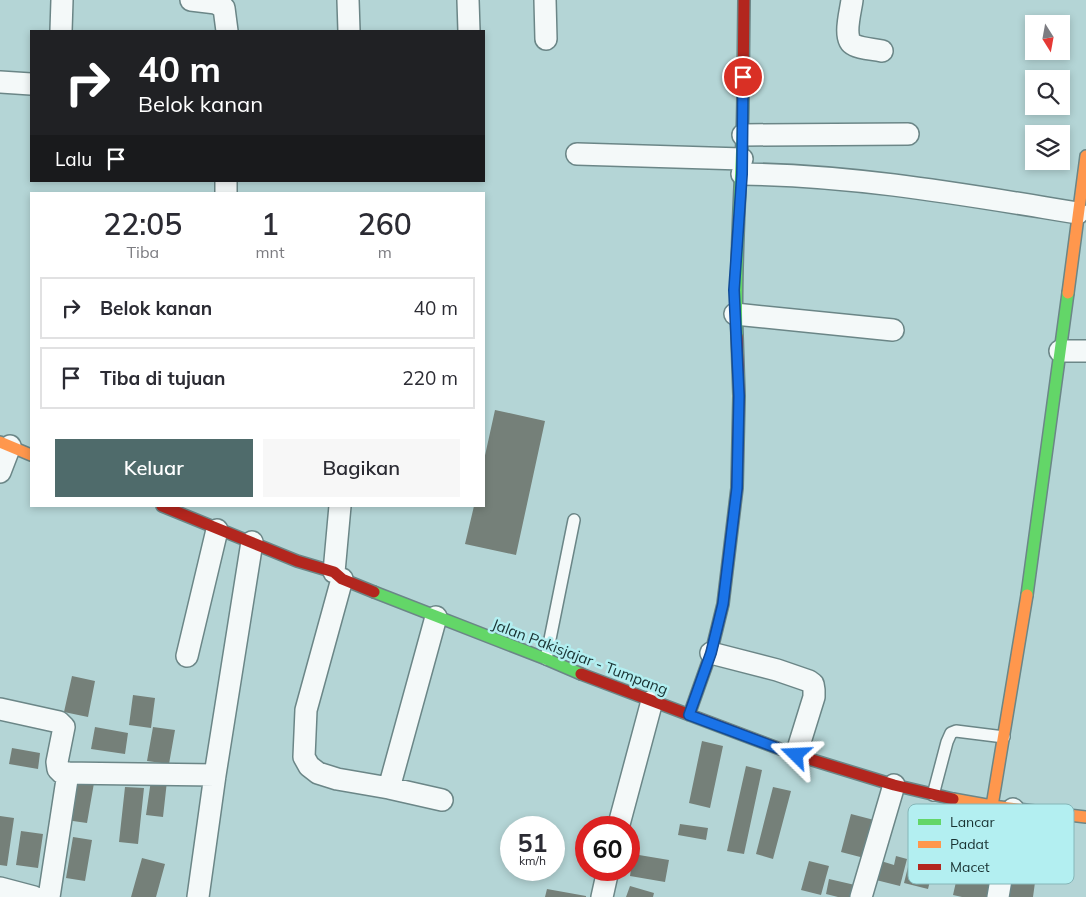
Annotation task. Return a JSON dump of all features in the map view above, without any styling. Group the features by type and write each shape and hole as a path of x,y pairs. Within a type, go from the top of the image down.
{"street":[{"path":"61,30 62,0"},
{"path":"191,0 224,4 227,30"},
{"path":"348,0 348,30"},
{"path":"468,0 469,30"},
{"path":"545,0 546,39"},
{"path":"689,715 711,653 726,585 737,488 739,396 734,290 742,167 744,0"},
{"path":"852,0 848,33 849,40 853,45 882,51"},
{"path":"0,82 30,84"},
{"path":"743,135 908,134"},
{"path":"577,154 742,167 790,175 948,192 1078,213"},
{"path":"992,804 1023,623 1086,156"},
{"path":"735,314 893,330"},
{"path":"1060,351 1086,351"},
{"path":"0,472 5,444 30,454"},
{"name":"Jalan Pakisjajar - Tumpang","path":"164,507 217,530 338,576 596,681 796,755 894,785 981,804"},
{"path":"340,507 338,576 306,710 304,757 309,766 318,773 337,780 389,788 442,800"},
{"path":"187,656 217,530"},
{"path":"198,897 215,775 252,542"},
{"path":"389,788 436,617"},
{"path":"711,653 777,670 813,684 814,697 796,755"},
{"path":"621,816 652,701"},
{"path":"0,709 59,722 64,727 57,762 58,769 62,773 215,775"},
{"path":"49,897 68,773"},
{"path":"861,897 894,785"},
{"path":"602,897 606,881"},
{"path":"998,897 1000,884"},
{"path":"0,888 34,897"}],"lane":[{"path":"546,660 574,520"},
{"path":"933,795 946,742 951,733 956,731 1004,737"}],"building":[{"path":"495,410 545,421 516,555 465,544 474,507 485,507 485,455"},
{"path":"72,676 95,681 88,717 64,712"},
{"path":"133,695 155,698 151,728 129,725"},
{"path":"95,727 128,733 125,754 91,749"},
{"path":"153,727 175,730 169,764 147,761"},
{"path":"702,741 723,746 710,808 689,803"},
{"path":"12,748 40,753 38,769 9,764"},
{"path":"746,766 762,770 744,854 727,851"},
{"path":"73,780 94,783 87,823 66,820"},
{"path":"151,780 167,781 163,817 146,815"},
{"path":"125,787 144,788 138,844 119,842"},
{"path":"773,787 791,791 773,859 756,854"},
{"path":"851,814 878,821 868,859 841,852"},
{"path":"0,816 14,818 7,866 0,865"},
{"path":"680,824 708,828 706,840 678,835"},
{"path":"21,831 43,834 38,868 16,865"},
{"path":"73,837 92,840 85,881 66,878"},
{"path":"640,855 669,860 665,882 640,878"},
{"path":"896,856 907,859 900,886 876,880 881,861 894,865"},
{"path":"142,858 165,864 156,897 131,897"},
{"path":"809,861 829,866 821,895 801,890"},
{"path":"908,867 908,884 904,883"},
{"path":"829,879 855,885 852,897 838,897 826,894"},
{"path":"908,884 929,884 928,889"},
{"path":"956,884 991,884 988,897 953,895"},
{"path":"1007,884 1035,884 1033,897 1005,897"},
{"path":"630,886 654,893 653,897 626,897"},
{"path":"547,889 586,896 586,897 545,897"}],"traffic: fast":[{"path":"737,336 736,305 743,88"},
{"path":"1027,595 1068,293"},
{"path":"374,592 581,674"}],"traffic: slow":[{"path":"1068,293 1086,156"},
{"path":"0,442 30,455"},
{"path":"992,804 1027,595"},
{"path":"953,799 981,804"},
{"path":"1074,816 1086,817"}],"traffic: jam":[{"path":"743,88 744,0"},
{"path":"689,715 711,653 723,604 737,488 739,396 737,336"},
{"path":"164,507 297,561 334,572 342,579 374,592"},
{"path":"581,674 796,755 894,785 953,799"}],"route":[{"path":"743,77 742,174 734,290 739,396 737,488 723,604 711,653 689,715 796,755"}]}
